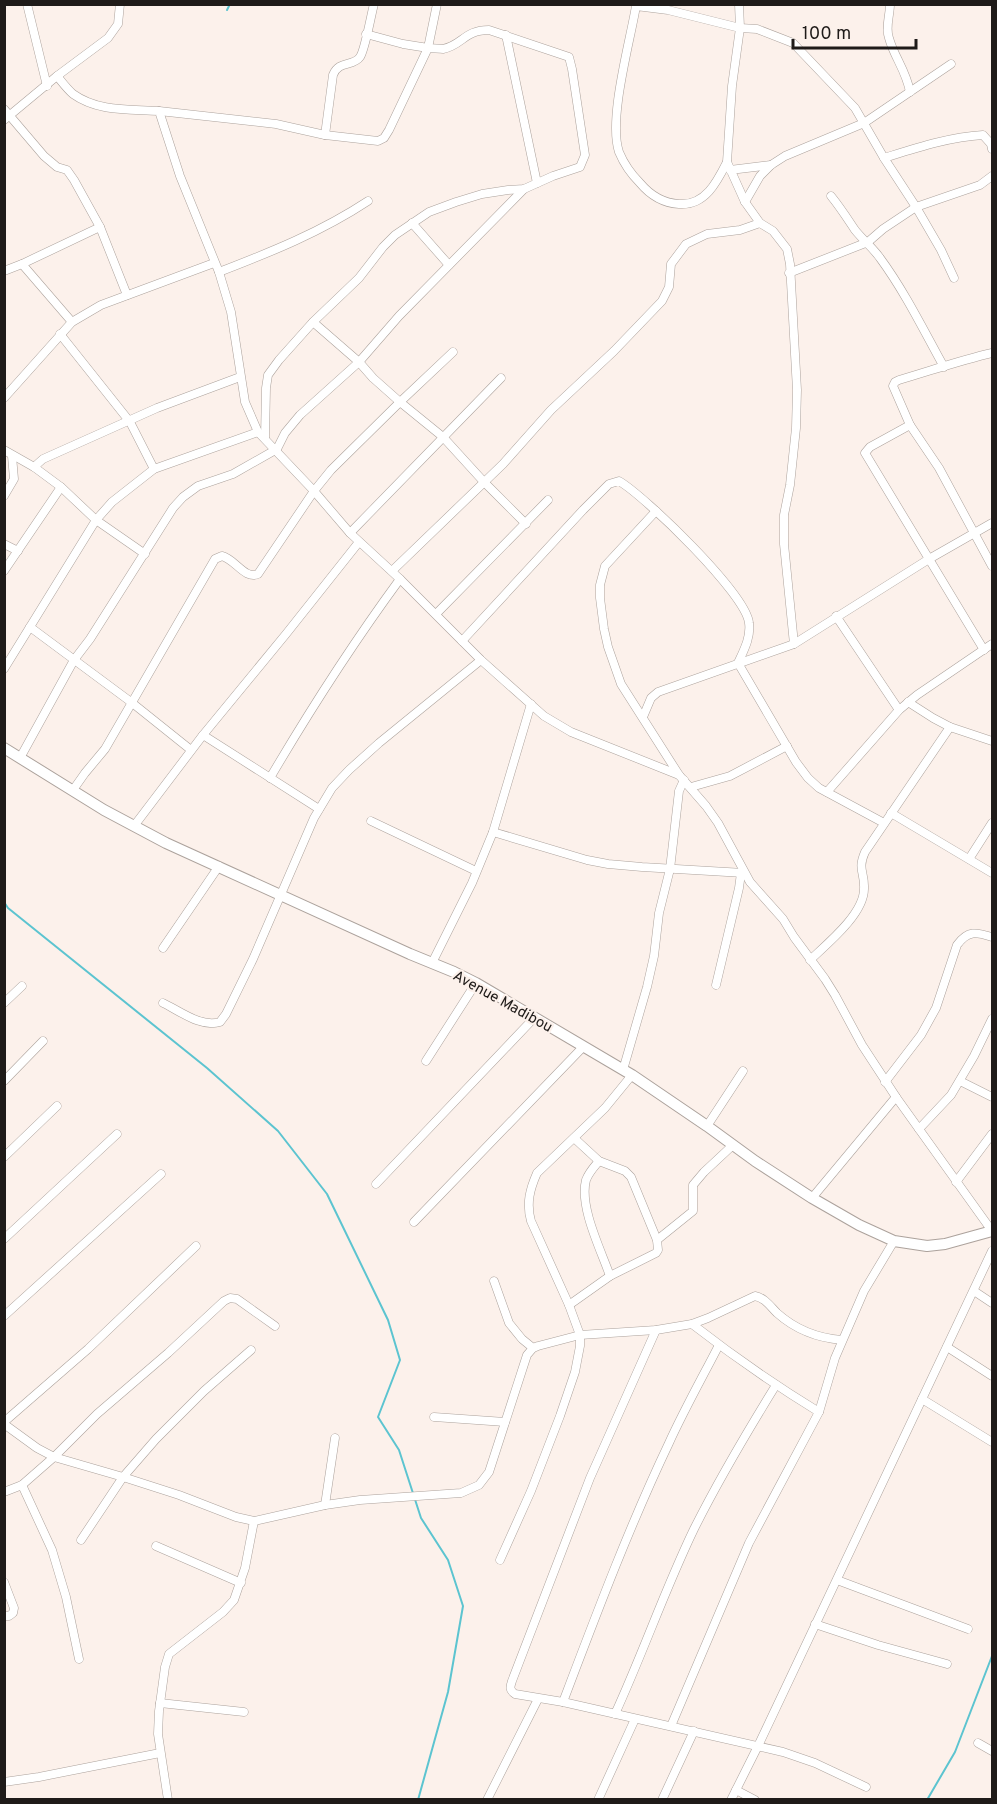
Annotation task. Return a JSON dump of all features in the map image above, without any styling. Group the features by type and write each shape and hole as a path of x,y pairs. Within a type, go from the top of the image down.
{"street":[{"path":"27,4 47,86"},
{"path":"120,4 118,24 108,39 6,115 44,156 57,167 67,170 74,180 100,227 127,295"},
{"path":"325,135 335,70 343,64 353,62 360,56 374,4"},
{"path":"57,76 71,93 88,103 106,108 159,111 276,124 325,135 378,141 384,138 428,48 437,4"},
{"path":"739,4 740,28 732,86 728,166 745,202 760,223 773,231 787,249 790,264 796,428 790,485 784,515 784,544 794,644"},
{"path":"890,4 887,29 889,39 908,80 910,92"},
{"path":"728,166 703,198 687,204 668,203 649,193 629,172 619,152 617,123 634,5 668,10 740,28 757,29 793,43 855,108 916,207 954,278"},
{"path":"265,438 268,375 313,322 359,278 382,247 411,223 429,212 456,201 500,191 524,189 580,167 585,155 572,69 568,57 489,30 477,30 444,49 428,48 366,34"},
{"path":"506,35 537,183"},
{"path":"745,202 760,176 771,165 786,156 864,123 951,64"},
{"path":"159,111 183,184 219,272 231,312 245,402 258,432 277,449 359,542 544,716 572,732 681,778"},
{"path":"884,158 970,136 983,135 993,148"},
{"path":"728,166 771,165"},
{"path":"789,273 868,242 883,228 916,207 980,184 993,176"},
{"path":"20,758 74,660 90,639 173,508 198,486 233,474 277,449 285,433 300,415 359,362 399,316 524,189"},
{"path":"831,196 893,277 944,368"},
{"path":"219,272 283,248 340,220 368,201"},
{"path":"411,223 449,265"},
{"path":"392,571 503,464 551,410 614,351 662,301 669,286 672,264 686,244 707,234 740,230 760,223"},
{"path":"4,271 100,227"},
{"path":"4,398 72,322 102,305 214,263"},
{"path":"22,264 72,322"},
{"path":"313,322 400,402 443,437 526,524"},
{"path":"60,334 130,422 154,469"},
{"path":"73,790 105,749 215,560 222,556 227,557 249,575 258,574 314,491 331,470 453,352"},
{"path":"993,353 962,360 944,368 895,382 893,386 910,425 939,468 993,566"},
{"path":"34,467 43,459 165,405 240,377"},
{"path":"350,533 501,378"},
{"path":"910,425 870,447 865,453 984,650"},
{"path":"4,669 96,520 112,502 154,469 258,432"},
{"path":"4,450 34,467 61,487 96,520 145,554"},
{"path":"4,496 14,479 12,456"},
{"path":"462,640 583,510 609,484 619,481 628,486 656,512 718,573 746,612 749,633 738,663"},
{"path":"4,571 61,487"},
{"path":"435,614 548,500"},
{"path":"656,512 605,566 600,585 604,629 621,684 681,778 718,823 742,873 783,919 835,995 885,1082 993,1231"},
{"path":"643,717 651,698 658,693 794,644 929,559 993,523"},
{"path":"134,826 191,750 359,542"},
{"path":"4,544 18,551"},
{"path":"270,778 322,693 400,579"},
{"path":"836,616 899,710"},
{"path":"30,627 191,750"},
{"path":"827,792 899,710 993,644"},
{"path":"163,1003 202,1022 210,1024 220,1022 241,984 319,809 332,788 349,770 482,660"},
{"path":"738,663 796,762 808,778 827,792 884,823"},
{"path":"908,702 950,727 993,741"},
{"path":"432,963 493,832 531,704"},
{"path":"810,960 845,927 862,900 864,889 860,867 865,852 950,727"},
{"path":"203,735 319,809"},
{"path":"691,788 730,776 787,746"},
{"name":"Avenue Madibou","path":"4,748 134,826 188,853 476,983 627,1073 812,1198 859,1225 894,1241 927,1246 945,1244 993,1231"},
{"path":"500,1560 531,1491 560,1416 575,1372 580,1346 580,1335 569,1305 531,1221 529,1204 532,1184 537,1173 605,1108 627,1073 648,987 659,913 670,869 681,778"},
{"path":"891,813 993,873"},
{"path":"371,821 476,871"},
{"path":"969,859 993,823"},
{"path":"493,832 587,860 642,867 742,873"},
{"path":"163,948 219,866"},
{"path":"716,985 742,873"},
{"path":"885,1082 921,1035 936,1008 957,945 963,937 971,933 993,937"},
{"path":"426,1061 476,983"},
{"path":"4,1003 22,986"},
{"path":"376,1184 535,1017"},
{"path":"919,1129 939,1109 960,1081 992,1022"},
{"path":"4,1081 43,1041"},
{"path":"414,1222 583,1047"},
{"path":"707,1126 743,1071"},
{"path":"960,1081 993,1097"},
{"path":"812,1198 896,1097"},
{"path":"4,1157 57,1106"},
{"path":"4,1239 117,1134"},
{"path":"956,1182 993,1134"},
{"path":"569,1305 610,1276 658,1250 657,1240 631,1177 625,1171 599,1161 574,1138"},
{"path":"657,1240 693,1211 693,1185 733,1145"},
{"path":"599,1161 589,1173 585,1193 587,1208 610,1276"},
{"path":"4,1316 161,1174"},
{"path":"671,1726 749,1543 819,1412 835,1358 864,1291 894,1241"},
{"path":"196,1246 6,1427 37,1449 54,1457 123,1477 236,1517 254,1521 325,1505 360,1500 455,1494 467,1492 479,1485 489,1472 527,1355 532,1348 580,1335 656,1330 692,1324 755,1296 763,1299 793,1325 821,1338 842,1340"},
{"path":"732,1800 993,1251"},
{"path":"494,1281 508,1323 532,1348"},
{"path":"974,1291 993,1302"},
{"path":"4,1492 22,1485 97,1414 224,1301 230,1298 237,1299 275,1326"},
{"path":"692,1324 776,1385 819,1412"},
{"path":"656,1330 590,1478 510,1688 511,1692 783,1752 815,1763 866,1786"},
{"path":"563,1702 647,1492 682,1416 719,1345"},
{"path":"947,1347 993,1376"},
{"path":"81,1540 123,1477 156,1439 196,1398 251,1350"},
{"path":"615,1714 694,1529 730,1461 776,1385"},
{"path":"922,1399 993,1442"},
{"path":"434,1417 505,1422"},
{"path":"325,1505 335,1438"},
{"path":"22,1485 52,1550 66,1597 79,1659"},
{"path":"168,1800 158,1734 165,1667 170,1654 223,1612 234,1600 241,1583 254,1521"},
{"path":"156,1546 241,1583"},
{"path":"837,1580 968,1629"},
{"path":"4,1582 14,1608 13,1613 4,1616"},
{"path":"815,1624 878,1645 947,1664"},
{"path":"487,1800 537,1699"},
{"path":"160,1703 243,1712"},
{"path":"598,1800 635,1719"},
{"path":"662,1800 694,1731"},
{"path":"978,1743 993,1751"},
{"path":"4,1782 160,1753"},
{"path":"736,1790 755,1800"}],"waterway":[{"path":"227,10 230,4"},
{"path":"4,902 8,908 207,1068 278,1131 327,1194 388,1320 400,1360 378,1417 399,1450 421,1518 448,1560 463,1606 448,1692 418,1800"},
{"path":"927,1800 955,1752 992,1656"}]}
